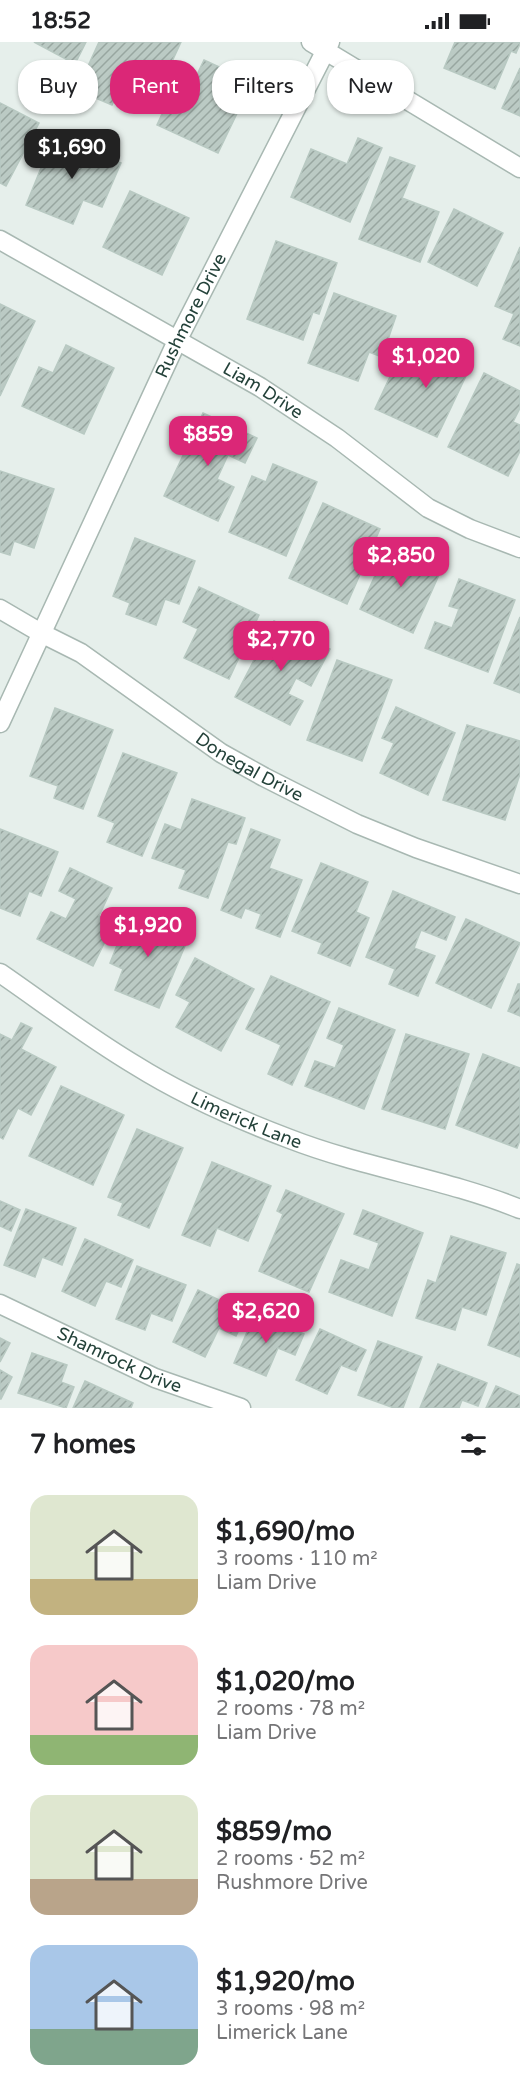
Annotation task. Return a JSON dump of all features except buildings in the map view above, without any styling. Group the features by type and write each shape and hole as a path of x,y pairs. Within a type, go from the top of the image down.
{"street":[{"path":"322,45 520,168"},
{"name":"Rushmore Drive","path":"0,723 177,341 322,45"},
{"name":"Liam Drive","path":"0,240 260,387 337,438 428,508 470,529 520,548"},
{"name":"Donegal Drive","path":"0,609 81,653 221,753 285,788 366,828 520,885"},
{"name":"Limerick Lane","path":"0,973 136,1066 207,1103 291,1140 520,1209"},
{"name":"Shamrock Drive","path":"0,1304 155,1378 241,1408"}]}
